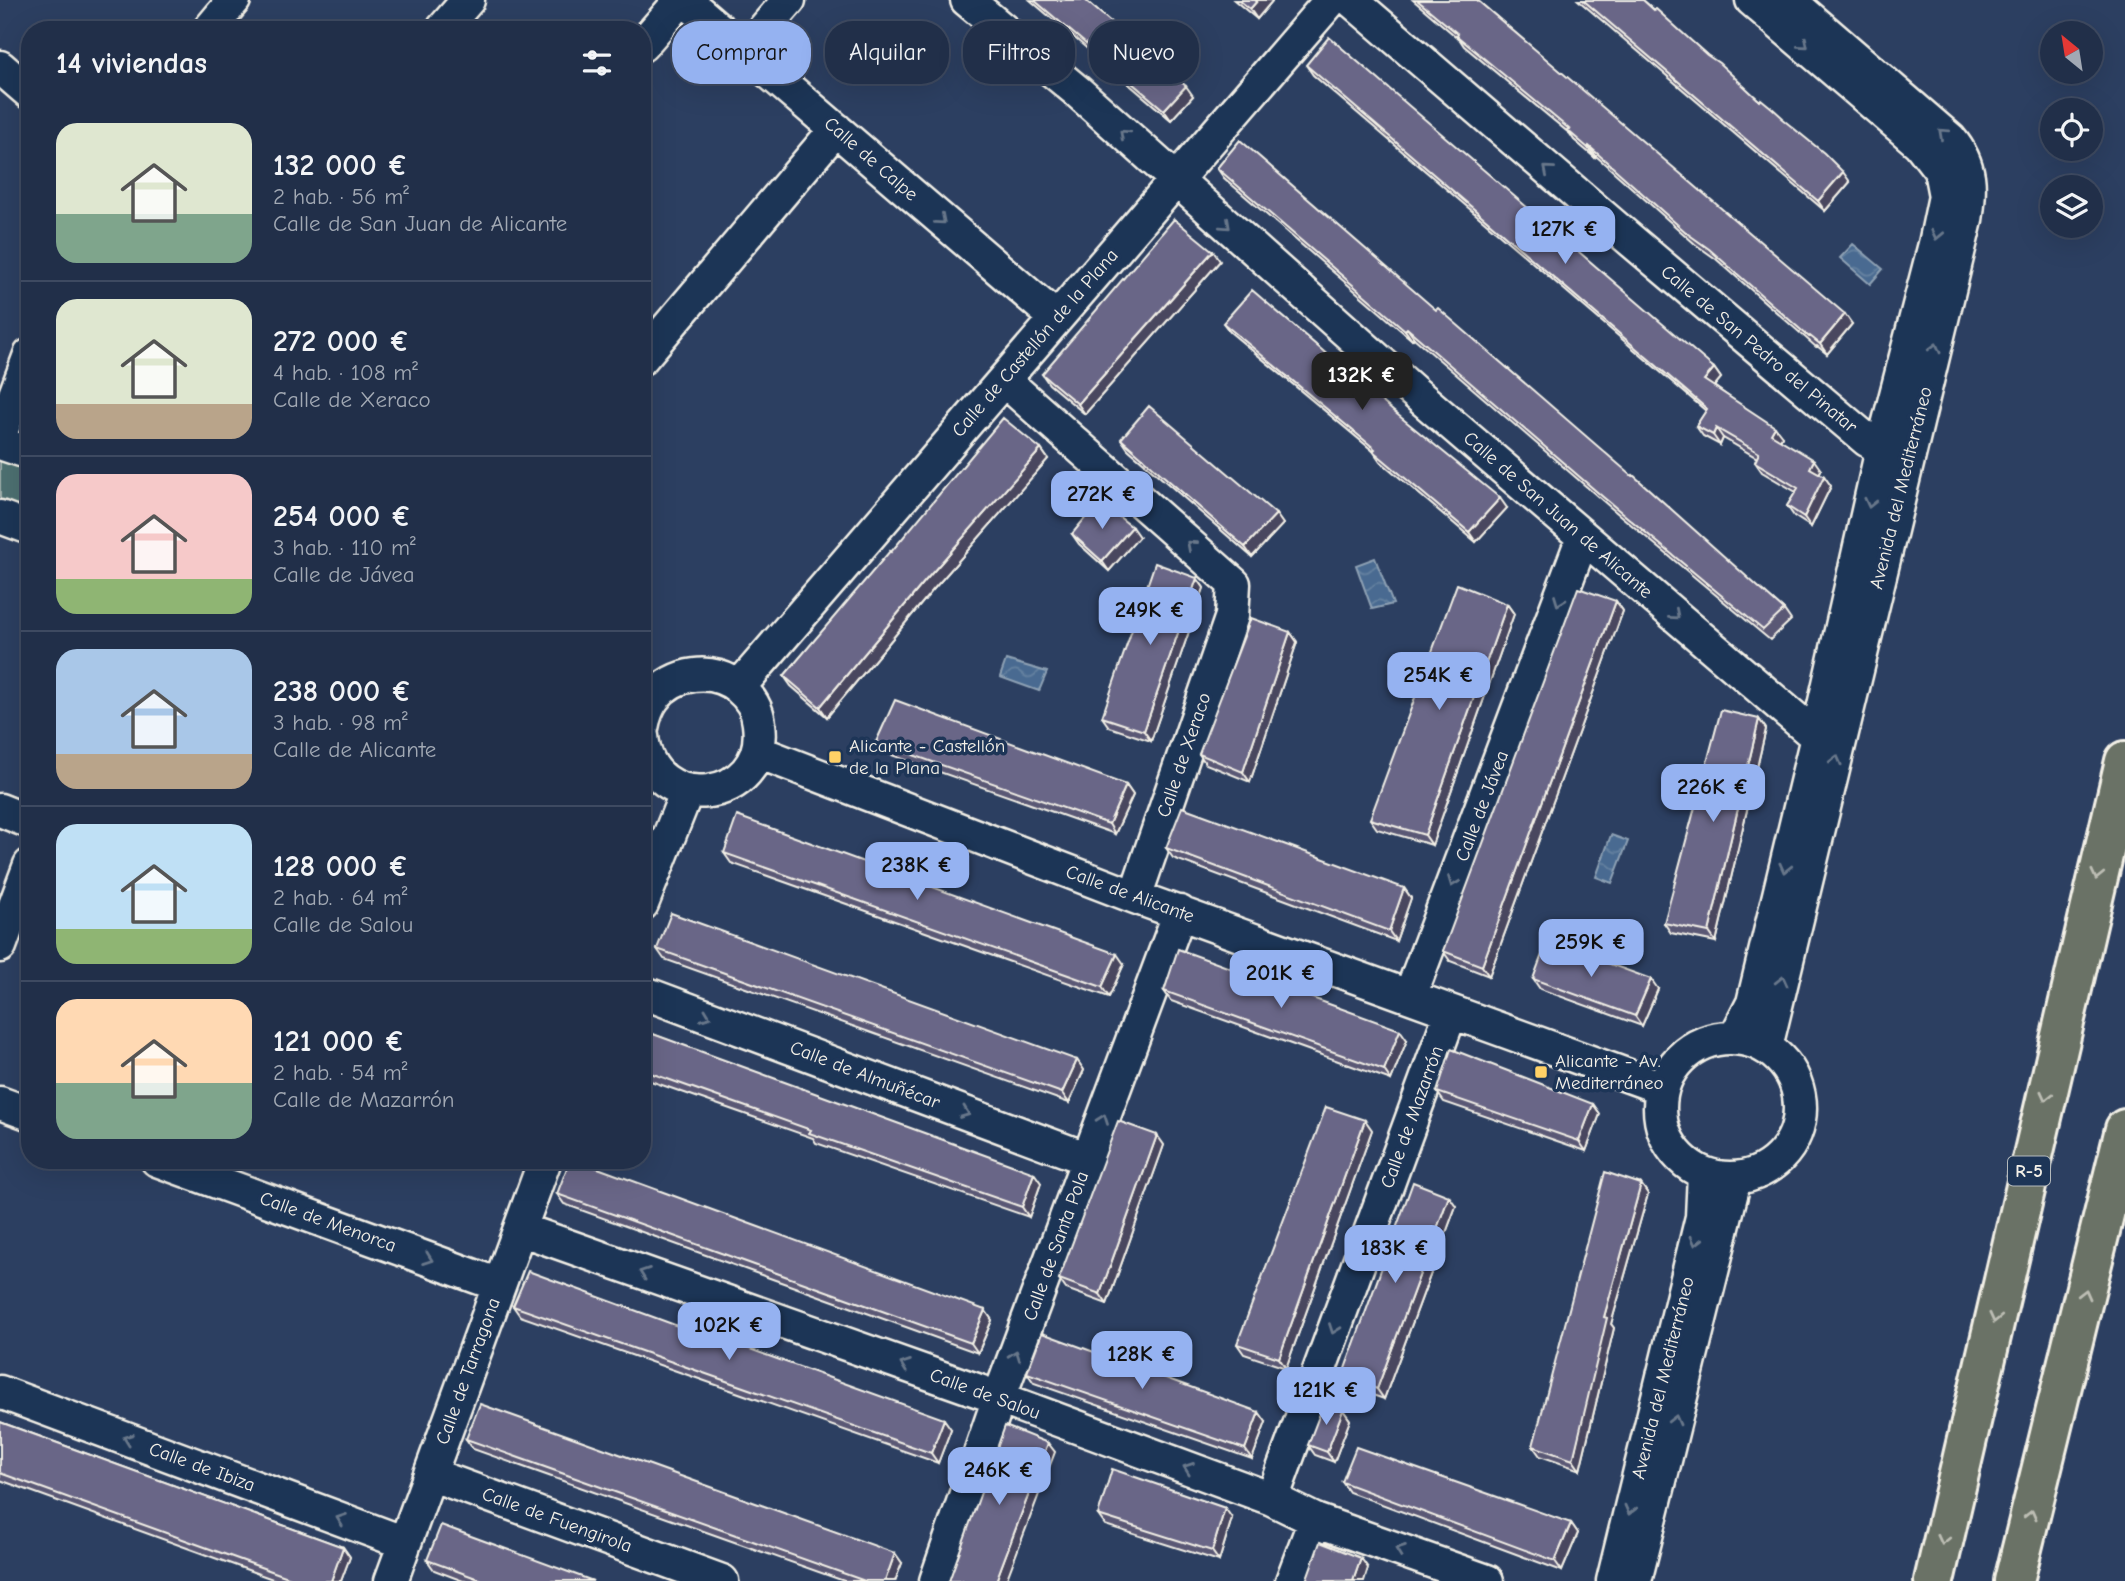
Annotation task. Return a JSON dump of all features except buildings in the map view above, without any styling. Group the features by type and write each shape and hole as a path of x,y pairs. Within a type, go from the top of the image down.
{"highway":[{"name":"R-5","path":"1934,1581 2125,761"},
{"path":"2014,1581 2125,1129"}],"street":[{"path":"216,21 234,0"},
{"path":"450,21 468,0"},
{"path":"651,35 683,0"},
{"name":"Calle de Calpe","path":"683,0 709,21"},
{"path":"771,21 789,0"},
{"name":"Calle de San Juan de Alicante","path":"967,0 1077,91 1413,391 1817,737"},
{"name":"Calle de Castellón de la Plana","path":"739,687 1331,0"},
{"name":"Calle de San Pedro del Pinatar","path":"1351,0 1650,258 1867,440 1882,449"},
{"name":"Avenida del Mediterráneo","path":"1734,1038 1753,1003 1882,449 1945,196 1940,170 1919,143 1752,0"},
{"name":"Avenida del Mediterráneo","path":"1766,1047 1970,196 1962,153 1950,139 1789,0"},
{"path":"0,67 21,85"},
{"name":"Calle de Calpe","path":"784,84 1056,318"},
{"path":"651,347 836,129"},
{"path":"0,435 21,379"},
{"name":"Calle de Xeraco","path":"1004,380 1234,584 1232,616 1135,897"},
{"path":"0,443 21,450"},
{"path":"0,517 21,525"},
{"name":"Calle de Jávea","path":"1410,996 1583,537"},
{"path":"651,703 654,698 654,681 695,674 725,679 739,687 751,700 761,735 758,752 749,768 737,781 722,789 705,793 687,791 659,776 651,766"},
{"name":"Calle de Alicante","path":"758,752 1135,897 1662,1088"},
{"path":"651,881 687,791"},
{"path":"0,810 21,818"},
{"path":"0,946 21,889"},
{"name":"Calle de Santa Pola","path":"936,1581 999,1398 1180,912"},
{"name":"Calle de Almuñécar","path":"651,995 1088,1159"},
{"name":"Calle de Mazarrón","path":"1272,1499 1451,1012"},
{"path":"1734,1038 1766,1047 1783,1062 1795,1080 1800,1102 1799,1124 1790,1144 1776,1162 1757,1173 1735,1178 1704,1174 1682,1160 1666,1139 1660,1114 1662,1088 1673,1066 1690,1050 1711,1040 1734,1038"},
{"path":"0,1103 21,1111"},
{"name":"Calle de Menorca","path":"182,1169 499,1284"},
{"name":"Calle de Tarragona","path":"391,1581 542,1169"},
{"name":"Avenida del Mediterráneo","path":"1613,1581 1702,1217 1704,1174"},
{"name":"Avenida del Mediterráneo","path":"1636,1581 1735,1178"},
{"name":"Calle de Salou","path":"520,1228 999,1398 1272,1499 1314,1520 1487,1581"},
{"name":"Calle de Ibiza","path":"0,1392 405,1542"},
{"name":"Calle de Fuengirola","path":"430,1474 722,1581"},
{"path":"1292,1581 1314,1520"}],"green space":[{"path":"0,458 21,466 21,508 0,500"}],"water":[{"path":"1853,244 1883,269 1870,284 1840,258"},
{"path":"1375,558 1393,604 1372,609 1356,565"},
{"path":"1006,660 1047,672 1039,691 1000,677"},
{"path":"1611,835 1628,841 1612,883 1596,877"}],"place":[{"name":"Alicante - Castellón de la Plana","path":"835,757"},
{"name":"Alicante - Av. Mediterráneo","path":"1541,1072"}]}
